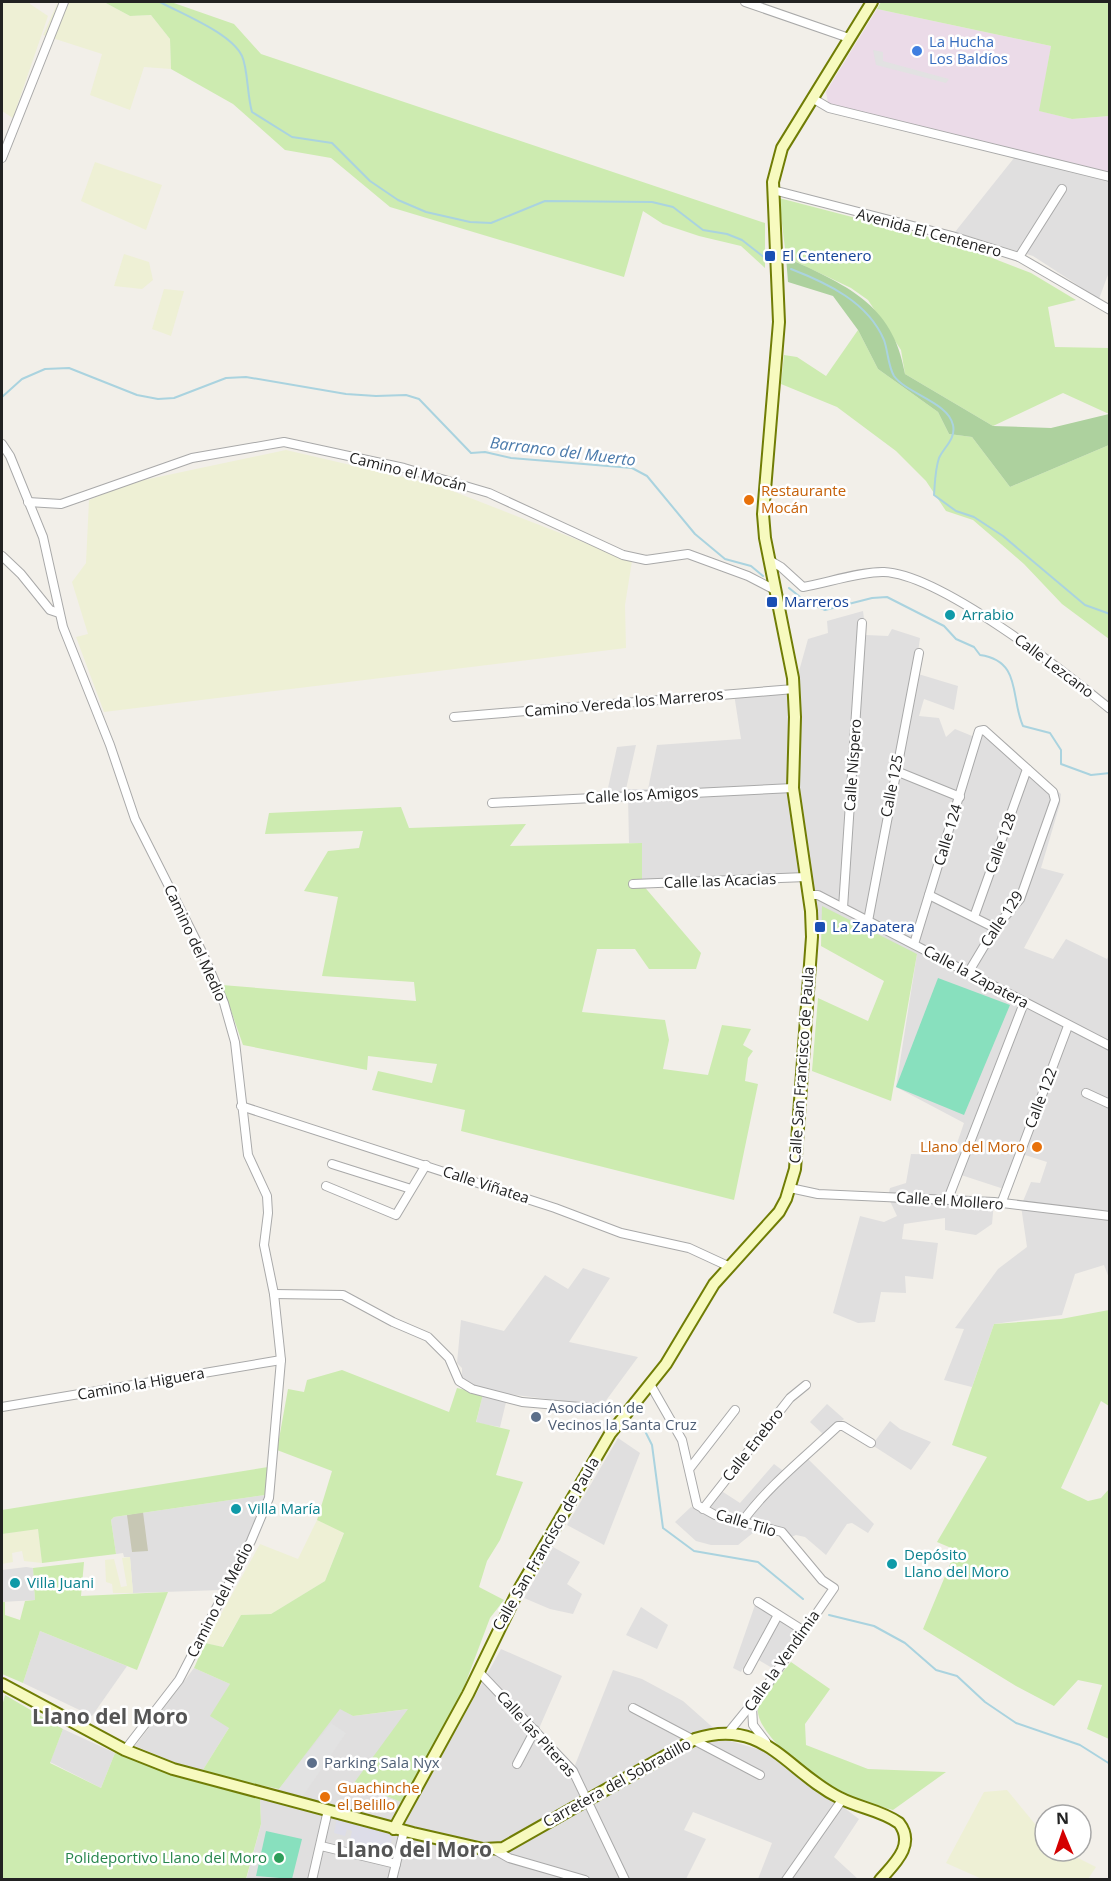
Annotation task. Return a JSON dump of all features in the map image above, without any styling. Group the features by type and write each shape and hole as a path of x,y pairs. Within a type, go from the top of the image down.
{"main road":[{"name":"Calle San Francisco de Paula","path":"399,1830 518,1591 610,1434 678,1344 708,1293 729,1266 769,1226 790,1188 795,1169 812,937 809,895 793,788 794,689 774,590 763,504 778,322 772,190 782,148 872,2"},
{"path":"2,1684 125,1750 196,1776 399,1830 495,1850"},
{"name":"Carretera del Sobradillo","path":"495,1850 695,1739 728,1733 746,1735 769,1746 826,1791 842,1800 892,1818 903,1829 905,1846 880,1880"}],"street":[{"path":"2,158 64,2"},
{"path":"745,2 849,38"},
{"path":"812,98 829,108 1110,177"},
{"path":"1019,257 1062,189"},
{"name":"Avenida El Centenero","path":"772,190 952,236 1019,257 1110,310"},
{"name":"Camino el Mocán","path":"28,502 61,504 192,458 284,442 415,471 489,493 623,555 646,560 688,554 748,576 774,590"},
{"name":"Camino del Medio","path":"2,444 10,456 43,537 59,613 110,745 135,819 203,954 224,1003 235,1042 248,1155 267,1196 268,1214 264,1245 274,1294 281,1360 267,1507 179,1680 125,1750"},
{"path":"2,556 21,574 50,610 59,613"},
{"name":"Calle Lezcano","path":"769,560 781,567 803,587 883,572 903,575 993,621 1110,709"},
{"name":"Calle Níspero","path":"843,908 861,623"},
{"name":"Calle 125","path":"868,921 919,652"},
{"name":"Camino Vereda los Marreros","path":"454,717 794,689"},
{"name":"Calle 124","path":"914,944 980,731 984,729 1028,769"},
{"name":"Calle 129","path":"968,973 995,928 1020,899 1055,795 1028,769"},
{"name":"Calle 128","path":"974,917 1028,769"},
{"path":"896,771 960,797"},
{"name":"Calle los Amigos","path":"492,803 793,788"},
{"name":"Calle las Acacias","path":"633,884 806,877"},
{"name":"Calle la Zapatera","path":"809,895 818,895 1110,1046"},
{"path":"929,895 995,928"},
{"path":"948,1199 1024,1003"},
{"name":"Calle 122","path":"1001,1204 1068,1026"},
{"path":"1086,1093 1110,1104"},
{"name":"Calle Viñatea","path":"241,1106 578,1215 621,1233 689,1248 729,1266"},
{"path":"332,1164 411,1189"},
{"path":"326,1186 396,1215 426,1165"},
{"name":"Calle el Mollero","path":"790,1188 818,1194 948,1199 1110,1216"},
{"path":"274,1294 343,1295 393,1322 428,1337 449,1358 459,1381 472,1389 522,1402 627,1411"},
{"name":"Camino la Higuera","path":"2,1407 281,1360"},
{"name":"Calle Tilo","path":"650,1384 680,1434 690,1468 697,1505 742,1522 782,1532 822,1580 834,1588"},
{"name":"Calle Enebro","path":"703,1509 790,1398 806,1385"},
{"path":"690,1468 735,1410"},
{"path":"742,1522 754,1506 795,1464 838,1426 843,1426 871,1443"},
{"name":"Calle la Vendimia","path":"728,1733 752,1707 834,1588"},
{"path":"758,1602 804,1631"},
{"path":"748,1670 778,1615"},
{"name":"Calle las Piteras","path":"479,1672 573,1771 625,1880"},
{"path":"752,1707 753,1725 769,1746"},
{"path":"633,1708 760,1775"},
{"path":"517,1764 535,1730"},
{"path":"786,1880 842,1800"},
{"path":"312,1880 328,1810"},
{"path":"392,1880 399,1830"},
{"path":"321,1846 396,1864"},
{"path":"495,1850 509,1858 585,1880"}],"shaded area":[{"path":"2,2 30,2 48,16 13,118 2,111"},
{"path":"58,2 104,2 130,16 151,15 170,39 171,69 144,67 130,110 90,95 102,54 43,35"},
{"path":"877,9 1051,46 1040,111 1072,119 1109,116 1109,177 829,108 826,92"},
{"path":"873,50 883,52 883,61 949,79 946,83 876,65"},
{"path":"1018,153 1109,177 1109,272 1099,299 1033,256 955,232"},
{"path":"95,162 162,185 146,230 81,201"},
{"path":"124,254 149,262 153,280 142,289 114,286"},
{"path":"164,289 184,291 171,336 152,329"},
{"path":"286,450 437,485 632,561 625,605 626,648 104,712 76,637 88,634 72,582 86,563 89,500 130,483"},
{"path":"863,611 866,635 888,636 892,629 920,638 915,673 958,686 954,710 924,699 919,716 939,718 946,737 955,729 977,738 984,730 1061,794 1041,868 1064,874 1024,948 1053,959 1066,939 1107,959 1109,955 1109,1278 1104,1265 1075,1274 1062,1315 994,1324 972,1387 944,1380 964,1329 955,1328 998,1269 1027,1247 1021,1206 1031,1182 1040,1183 1047,1162 1025,1155 1010,1191 958,1174 948,1199 994,1202 992,1224 976,1235 945,1230 945,1218 904,1224 902,1239 938,1243 933,1279 905,1276 906,1293 881,1292 875,1322 858,1323 833,1313 860,1216 884,1222 897,1216 888,1197 890,1188 906,1183 911,1154 953,1155 964,1123 896,1087 917,954 820,927 805,877 642,884 642,843 629,843 628,796 606,797 617,747 636,745 626,789 648,789 657,745 741,739 734,694 794,689 808,639 828,633 827,621"},
{"path":"583,1268 610,1278 569,1342 638,1357 602,1406 508,1394 500,1427 476,1423 484,1389 465,1383 462,1379 462,1368 457,1363 461,1320 504,1331 545,1275 568,1289"},
{"path":"827,1404 844,1419 824,1435 810,1422"},
{"path":"890,1421 900,1429 931,1442 911,1470 872,1445"},
{"path":"618,1438 640,1453 604,1545 567,1525"},
{"path":"808,1459 874,1524 868,1533 852,1523 847,1524 826,1555 805,1537 796,1535 789,1538 708,1506 720,1490 740,1503 774,1464 790,1476"},
{"path":"265,1495 244,1548 222,1590 133,1593 130,1557 124,1557 123,1553 116,1554 111,1520 114,1517"},
{"path":"691,1507 713,1517 759,1528 738,1545 711,1545 696,1541 675,1522"},
{"path":"143,1512 148,1551 132,1552 127,1515"},
{"path":"317,1520 344,1532 325,1581 271,1614 241,1615 222,1647 205,1643 260,1544 298,1559"},
{"path":"38,1528 42,1563 24,1561 22,1551 12,1553 13,1562 2,1564 2,1534"},
{"path":"553,1547 580,1562 567,1584 582,1594 573,1614 550,1609 524,1598"},
{"path":"130,1557 133,1593 113,1593 112,1584 106,1582 105,1560 114,1559 121,1587 127,1586 122,1558"},
{"path":"33,1568 35,1600 2,1602 2,1570"},
{"path":"755,1605 796,1629 796,1635 772,1668 750,1655 741,1672 733,1668"},
{"path":"641,1607 668,1625 657,1649 626,1635"},
{"path":"40,1631 127,1666 92,1716 23,1683"},
{"path":"501,1649 562,1676 537,1733 573,1770 613,1670 642,1679 683,1701 727,1740 771,1753 859,1819 834,1857 858,1879 758,1879 772,1843 693,1812 684,1830 706,1839 686,1879 580,1879 566,1873 563,1880 246,1880 261,1824 260,1798 279,1789 340,1708 353,1716 409,1709 355,1783 401,1802 391,1821 404,1824"},
{"path":"194,1668 230,1684 229,1728 201,1773 135,1746"},
{"name":"Parking Sala Nyx","path":"331,1723 346,1733 303,1796 279,1789"},
{"path":"63,1729 115,1753 101,1788 50,1762"},
{"path":"1007,1790 1033,1821 1033,1863 1088,1863 1096,1867 1088,1879 982,1879 946,1863 984,1792"},
{"path":"337,1818 389,1832 392,1839 388,1854 382,1855 348,1847 352,1831 347,1829 345,1836 334,1833"}],"green space":[{"path":"104,2 171,2 234,24 261,54 765,223 765,268 741,246 663,224 643,211 624,277 390,207 331,158 285,150 233,104 171,69 170,39 151,15 130,16"},
{"path":"881,2 1109,2 1109,116 1072,119 1039,111 1051,46 877,9"},
{"path":"779,198 956,244 1031,273 1076,300 1048,307 1055,347 1109,348 1109,414 1063,393 993,426 905,374 901,350 868,300 851,288 786,257"},
{"path":"786,257 846,287 863,299 890,329 899,349 905,374 993,426 1051,428 1109,414 1109,445 1010,487 972,437 949,434 938,412 878,369 858,330 833,296 788,282"},
{"path":"858,330 878,369 938,412 949,434 972,437 1010,487 1109,445 1109,639 1062,604 1024,564 973,520 946,511 926,481 896,451 837,407 781,384 784,355 797,357 826,376"},
{"path":"401,807 409,828 526,824 510,846 642,843 642,884 701,953 696,969 649,969 635,949 597,949 582,1012 665,1020 669,1040 663,1069 708,1075 722,1025 751,1029 743,1045 753,1051 748,1058 745,1081 758,1084 734,1200 461,1131 465,1110 372,1090 378,1071 432,1083 437,1064 368,1056 367,1070 243,1045 222,985 416,1001 414,982 322,976 338,897 304,891 328,851 359,848 363,831 265,834 269,813"},
{"path":"822,906 917,954 891,1101 812,1071 818,998 868,1021 884,981 821,946"},
{"path":"938,978 1010,1005 964,1115 896,1087"},
{"path":"1109,1310 1109,1406 1101,1401 1061,1488 1088,1501 1101,1498 1109,1489 1109,1739 1087,1729 1102,1685 1078,1680 1054,1706 1016,1686 923,1629 956,1550 937,1542 987,1457 952,1445 994,1324 1061,1319"},
{"path":"342,1370 449,1412 457,1388 483,1394 476,1422 510,1430 496,1475 523,1482 500,1540 487,1561 479,1587 504,1600 490,1618 461,1695 401,1802 354,1783 408,1709 353,1716 340,1709 279,1789 201,1773 229,1728 210,1716 230,1684 194,1668 205,1643 223,1647 241,1615 271,1614 325,1581 344,1533 317,1520 332,1471 277,1450 288,1389 304,1392 307,1380"},
{"path":"268,1467 265,1495 114,1517 111,1520 116,1554 42,1563 38,1529 2,1534 2,1510"},
{"path":"84,1562 81,1596 168,1592 137,1670 40,1631 23,1683 2,1674 2,1602 5,1602 5,1615 20,1620 25,1601 35,1600 33,1568"},
{"path":"791,1662 830,1689 805,1724 806,1745 868,1769 946,1772 893,1810 844,1795 820,1781 777,1744 759,1718 760,1702"},
{"path":"5,1695 63,1729 50,1763 101,1788 115,1753 188,1779 260,1798 261,1824 246,1879 2,1879 2,1706"},
{"name":"Polideportivo Llano del Moro","path":"266,1831 302,1839 292,1879 256,1876"}],"waterway":[{"path":"160,2 217,32 236,48 244,61 252,112 292,137 332,143 370,181 398,200 426,212 470,222 491,223 545,201 652,202 673,207 703,230 727,234 742,240 765,258"},
{"path":"791,269 832,288 868,315 884,340 894,376 908,388 936,404 950,417 953,435 939,458 934,495 956,511 974,517 1003,536 1085,605 1110,614"},
{"name":"Barranco del Muerto","path":"2,397 22,379 45,369 69,368 137,395 158,399 174,398 226,378 246,377 346,394 406,395 419,399 471,453 485,452 511,458 632,468 647,476 695,534 725,559 751,566 763,576"},
{"name":"Barranco del Muerto","path":"789,588 805,601 825,610 872,598 887,597 944,626 956,639 974,647 980,655 1003,665 1009,672 1023,726 1050,733 1061,750 1061,764 1091,775 1110,773"},
{"path":"640,1421 652,1445 663,1528 694,1551 758,1562 803,1599"},
{"path":"829,1615 874,1626 905,1643 936,1670 957,1676 985,1702 1016,1723 1080,1745 1110,1764"}],"place":[{"name":"La Hucha Los Baldíos","path":"917,51"},
{"name":"El Centenero","path":"770,256"},
{"name":"Restaurante Mocán","path":"749,500"},
{"name":"Marreros","path":"772,602"},
{"name":"Arrabio","path":"950,615"},
{"name":"La Zapatera","path":"820,927"},
{"name":"Llano del Moro","path":"1037,1147"},
{"name":"Asociación de Vecinos la Santa Cruz","path":"536,1417"},
{"name":"Villa María","path":"236,1509"},
{"name":"Depósito Llano del Moro","path":"892,1564"},
{"name":"Villa Juani","path":"15,1583"},
{"name":"Parking Sala Nyx","path":"312,1763"},
{"name":"Guachinche el Belillo","path":"325,1797"},
{"name":"Polideportivo Llano del Moro","path":"279,1858"}],"district":[{"name":"Llano del Moro","path":"110,1717"},
{"name":"Llano del Moro","path":"414,1850"}]}
